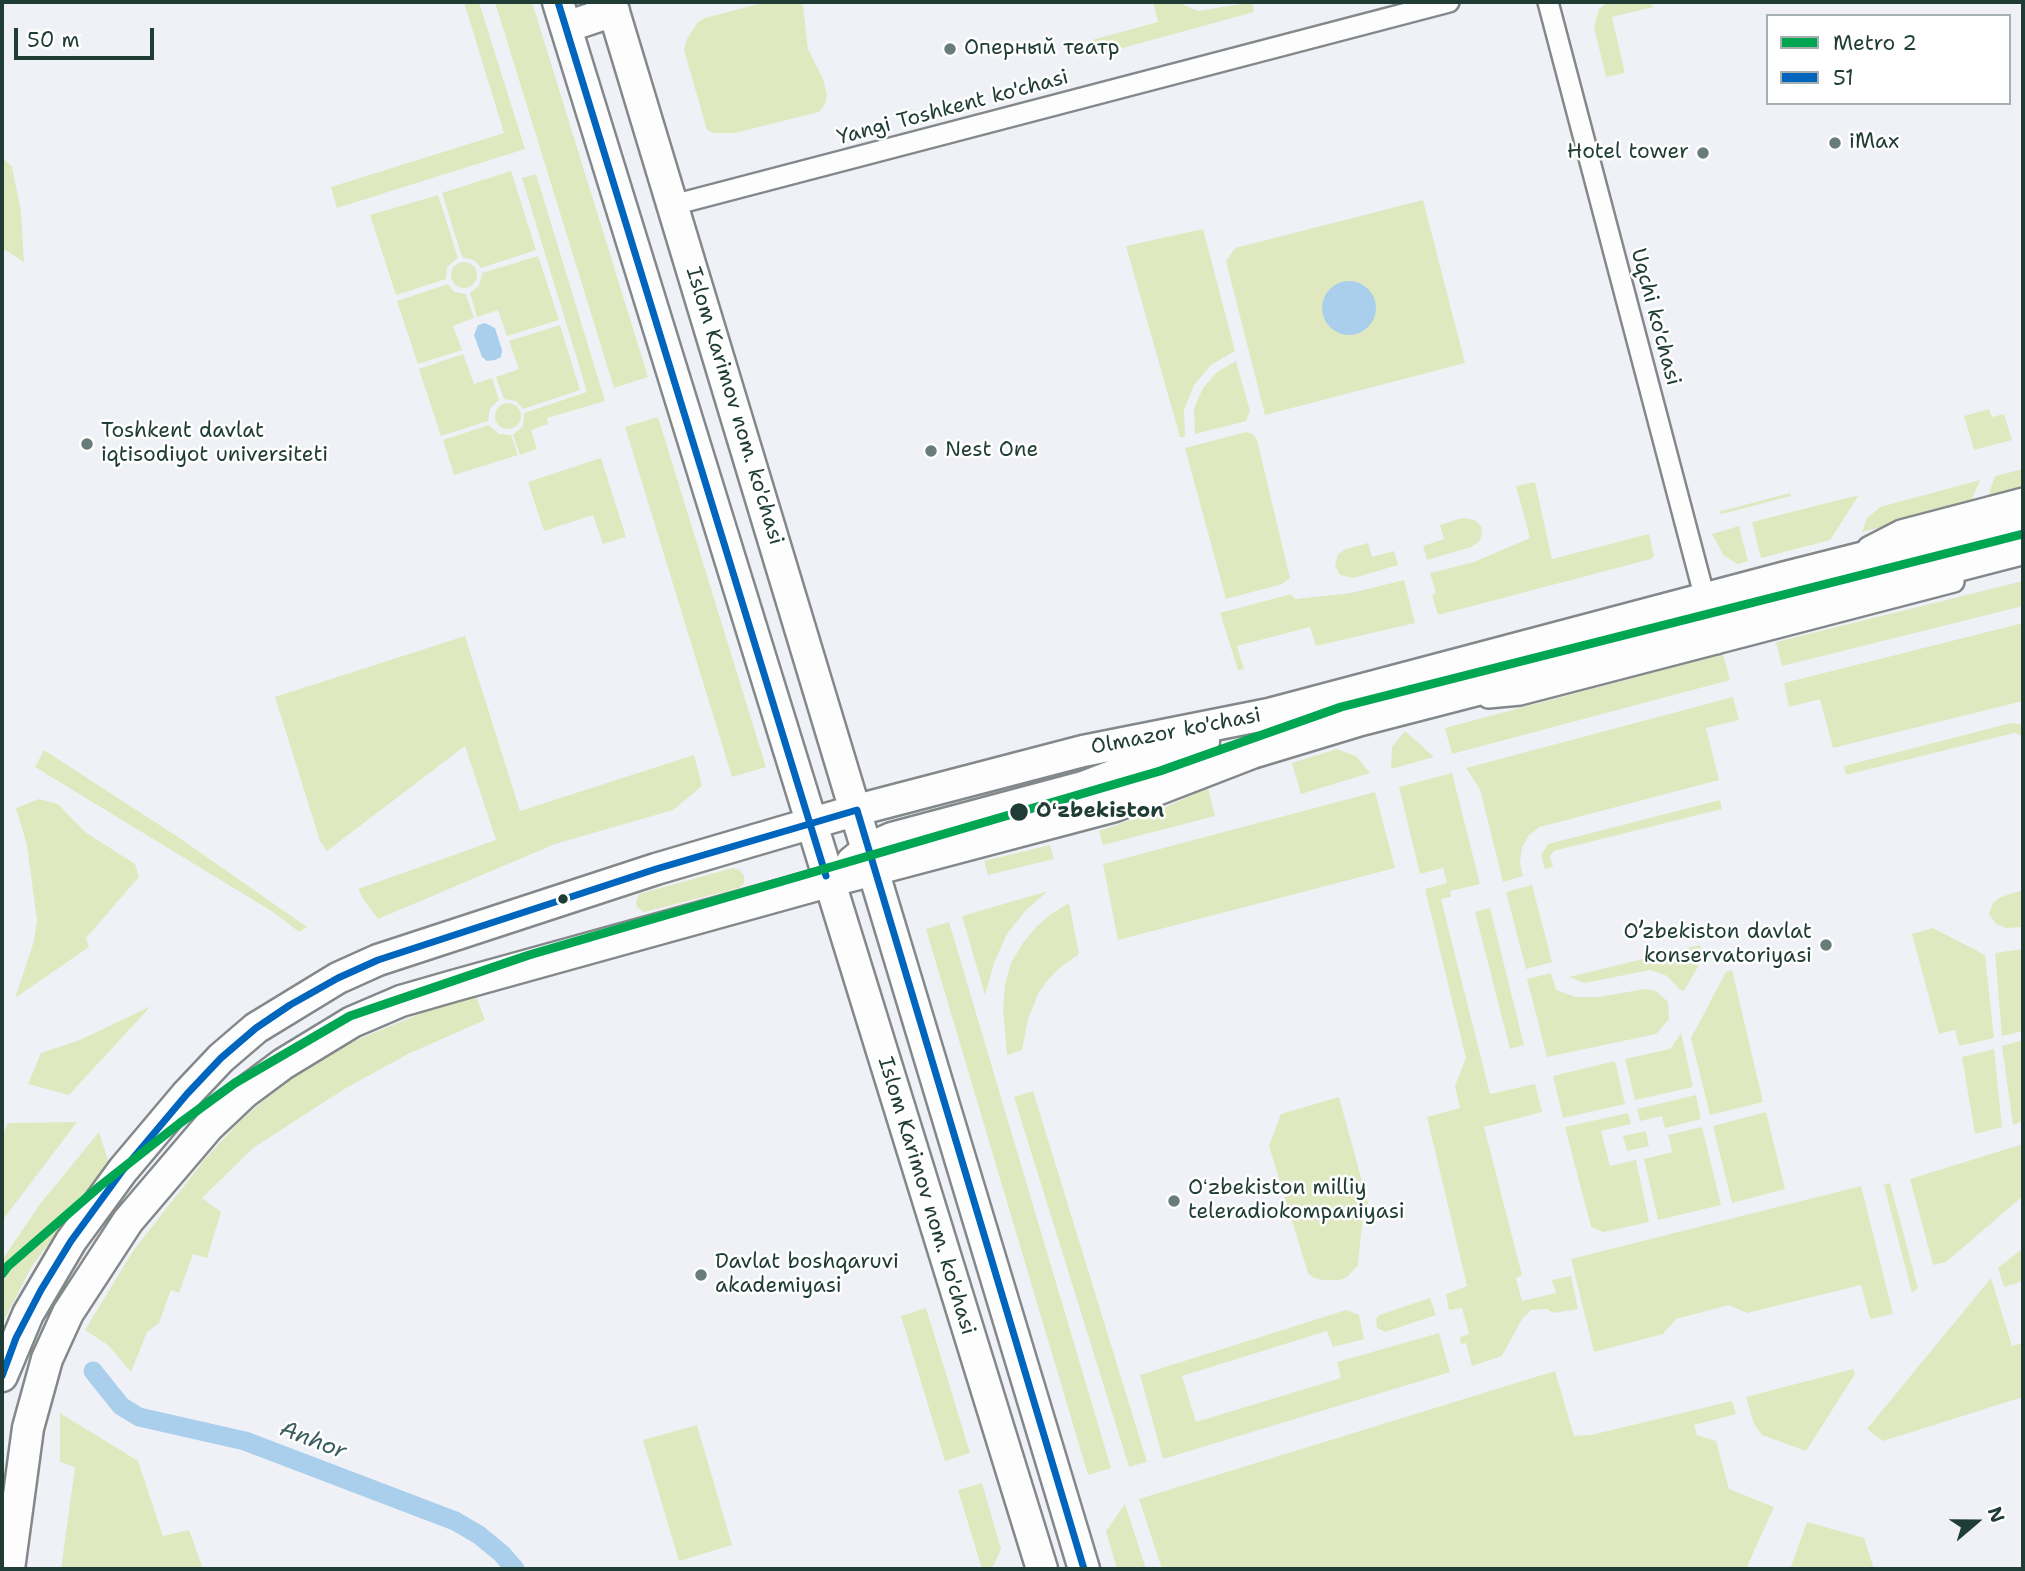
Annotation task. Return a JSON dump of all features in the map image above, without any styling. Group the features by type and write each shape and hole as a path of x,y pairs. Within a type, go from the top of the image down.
{"main road":[{"name":"Islom Karimov nom. ko'chasi","path":"613,6 1084,1569"},
{"path":"562,14 613,6"},
{"name":"Islom Karimov nom. ko'chasi","path":"562,14 1041,1569"},
{"name":"Olmazor ko'chasi","path":"2,1377 16,1338 71,1241 111,1186 187,1094 221,1058 267,1021 338,978 378,960 656,869 857,810 1083,751 1269,714 2023,517"},
{"path":"9,1569 28,1428 43,1370 62,1324 128,1221 209,1126 244,1093 317,1042 352,1022 401,1001 828,882 872,860 1115,806 1205,770 1299,738 1431,702 1715,636 2023,549"},
{"path":"872,860 892,838 1057,795 1110,778 1269,714"},
{"path":"977,1362 1019,1351"}],"street":[{"name":"Yangi Toshkent ko'chasi","path":"673,205 1449,2"},
{"name":"Uqchi ko'chasi","path":"1548,2 1715,636"},
{"path":"1833,566 1901,530 2023,498"},
{"path":"1715,636 2023,564"}],"green space":[{"path":"464,2 479,2 525,149 337,208 331,187 504,133"},
{"path":"495,2 532,2 648,377 614,388"},
{"path":"766,2 800,2 803,6 808,49 823,79 827,95 825,104 819,112 735,133 714,133 707,130 684,50 687,39 698,22 705,18"},
{"path":"1153,2 1177,2 1198,11 1248,3 1253,4 1254,12 1097,55 1092,40 1158,22"},
{"path":"1608,2 1652,2 1653,7 1612,17 1625,73 1606,77 1594,27 1599,9"},
{"path":"2,157 12,167 21,211 24,262 2,248"},
{"path":"511,171 536,250 481,268 474,260 462,257 442,193"},
{"path":"536,174 605,401 547,418 548,424 531,430 537,449 520,455 513,435 523,426 524,413 587,392 522,178"},
{"path":"438,195 458,258 447,267 446,279 396,295 370,215"},
{"path":"1423,200 1465,363 1265,415 1226,261 1235,248"},
{"path":"1203,229 1235,351 1211,365 1194,385 1184,410 1185,437 1180,437 1126,246"},
{"path":"538,256 559,320 507,336 498,310 477,317 470,293 479,286 482,273"},
{"path":"464,262 473,266 477,275 473,284 464,288 455,284 451,275 455,266"},
{"path":"448,284 454,292 466,294 474,318 453,326 462,350 418,364 397,301"},
{"path":"560,325 580,390 523,409 516,401 504,399 496,377 519,369 509,341"},
{"path":"463,354 474,384 492,378 499,400 490,408 488,421 441,436 419,369"},
{"path":"1236,361 1250,411 1246,421 1195,434 1194,408 1203,388 1217,372"},
{"path":"508,403 517,407 521,416 517,425 508,429 499,425 495,416 499,407"},
{"path":"1989,409 1992,417 2004,414 2012,440 1974,450 1964,416"},
{"path":"658,417 766,767 732,777 625,427"},
{"path":"489,425 499,434 511,435 518,455 454,475 443,440"},
{"path":"1246,432 1253,434 1257,440 1290,578 1282,584 1226,599 1185,448"},
{"path":"601,458 626,537 603,544 593,515 544,531 528,482"},
{"path":"2023,469 2023,487 1988,496 1995,476"},
{"path":"1980,480 1970,504 1862,532 1867,518 1880,507"},
{"path":"1535,482 1552,559 1649,534 1654,556 1651,559 1438,615 1432,595 1436,593 1430,573 1474,562 1530,538 1516,486"},
{"path":"1790,493 1791,496 1722,514 1718,512"},
{"path":"1859,495 1830,540 1761,558 1752,522"},
{"path":"1462,518 1475,520 1481,526 1479,542 1471,547 1427,560 1423,546 1444,539 1440,525"},
{"path":"1739,526 1748,561 1738,564 1724,556 1712,534"},
{"path":"1368,543 1372,557 1394,551 1398,565 1354,578 1340,575 1335,566 1338,554"},
{"path":"1404,580 1415,623 1316,646 1310,627 1237,646 1244,669 1238,670 1220,613 1291,594 1295,599 1351,593"},
{"path":"2023,581 2023,606 1782,666 1776,642"},
{"path":"2023,623 2023,701 1833,748 1820,699 1789,707 1784,683"},
{"path":"465,636 520,811 694,755 702,786 673,810 555,844 378,919 358,889 496,840 465,746 327,851 320,841 275,697"},
{"path":"1723,654 1730,680 1452,754 1445,728"},
{"path":"1733,697 1739,720 1706,728 1719,780 1540,827 1529,835 1522,847 1520,862 1523,876 1503,882 1480,789 1466,768"},
{"path":"2011,723 2023,725 2023,746 2020,735 2014,733 1846,775 1844,766"},
{"path":"1405,731 1434,757 1391,769 1392,747"},
{"path":"1337,749 1356,756 1370,773 1301,794 1292,763"},
{"path":"44,750 181,839 307,927 299,932 273,912 35,767"},
{"path":"1452,773 1480,884 1450,891 1451,897 1441,899 1490,1094 1535,1084 1542,1112 1484,1127 1522,1275 1516,1278 1522,1301 1556,1293 1552,1280 1571,1276 1578,1309 1554,1313 1547,1309 1531,1310 1522,1319 1502,1356 1472,1366 1466,1343 1461,1344 1460,1337 1469,1334 1462,1308 1449,1310 1446,1294 1467,1286 1427,1117 1460,1108 1455,1086 1466,1058 1425,889 1447,883 1443,868 1420,874 1399,787"},
{"path":"1208,788 1215,816 1103,845 1099,831 1154,812"},
{"path":"1375,792 1395,868 1118,940 1103,864"},
{"path":"39,799 58,804 85,832 135,864 139,877 86,938 89,947 15,998 34,941 37,920 27,845 16,808"},
{"path":"1720,800 1722,809 1554,851 1550,856 1553,867 1545,869 1541,855 1548,844"},
{"path":"1050,845 1054,859 988,875 984,861"},
{"path":"733,868 740,870 744,876 744,883 739,888 644,912 637,907 639,894"},
{"path":"1532,885 1552,962 1526,969 1506,892"},
{"path":"2023,890 2023,927 2006,928 1996,924 1989,914 1993,903 2001,897"},
{"path":"1048,891 1026,910 1007,934 994,963 985,995 962,916"},
{"path":"1069,903 1079,954 1057,970 1039,992 1028,1019 1022,1050 1007,1055 1003,1010 1005,985 1011,963 1036,927"},
{"path":"1490,908 1524,1045 1510,1049 1475,912"},
{"path":"949,922 1111,1468 1088,1475 926,929"},
{"path":"1933,928 1985,955 1994,1038 1959,1046 1955,1030 1939,1034 1912,934"},
{"path":"1700,945 1703,958 1684,991 1667,976 1650,970 1585,983 1569,977"},
{"path":"2023,949 2023,1031 2002,1036 1995,953"},
{"path":"1732,970 1763,1102 1710,1115 1691,1038 1726,972"},
{"path":"1551,973 1556,990 1576,997 1599,997 1645,989 1656,991 1668,1002 1669,1019 1656,1034 1547,1057 1527,979"},
{"path":"474,991 485,1020 408,1054 346,1088 253,1148 202,1198 221,1212 207,1258 193,1254 179,1293 171,1290 159,1323 147,1332 131,1372 108,1345 85,1330 133,1251 204,1160 242,1119 296,1075 347,1044"},
{"path":"151,1006 69,1095 28,1084 41,1053 80,1040"},
{"path":"1681,1033 1693,1087 1635,1100 1625,1059 1670,1049"},
{"path":"2023,1040 2023,1121 2013,1125 2002,1046"},
{"path":"1994,1049 2002,1127 1975,1134 1962,1057"},
{"path":"1615,1061 1625,1104 1563,1118 1553,1076"},
{"path":"1033,1091 1147,1462 1129,1467 1014,1097"},
{"path":"1696,1095 1701,1119 1665,1128 1662,1116 1640,1121 1637,1109"},
{"path":"1339,1097 1368,1203 1363,1215 1358,1265 1347,1277 1340,1280 1322,1280 1308,1273 1269,1146 1281,1114"},
{"path":"1766,1112 1785,1189 1732,1203 1713,1126"},
{"path":"1628,1113 1631,1124 1601,1131 1610,1166 1636,1160 1649,1222 1604,1232 1591,1227 1565,1127"},
{"path":"77,1122 2,1221 2,1136 8,1123"},
{"path":"1702,1127 1721,1205 1658,1220 1644,1159 1672,1152 1668,1135"},
{"path":"1646,1131 1649,1146 1627,1151 1623,1136"},
{"path":"99,1132 109,1163 32,1266 2,1324 2,1260 40,1204"},
{"path":"2023,1144 2023,1196 1946,1262 1933,1265 1910,1179"},
{"path":"1890,1183 1918,1288 1912,1293 1884,1185"},
{"path":"1861,1186 1893,1314 1870,1319 1861,1285 1747,1313 1729,1305 1676,1319 1663,1334 1594,1352 1571,1259"},
{"path":"2023,1248 2023,1281 2004,1287 1998,1268"},
{"path":"1991,1278 2012,1346 2023,1343 2023,1397 1883,1441 1867,1429"},
{"path":"1430,1298 1436,1315 1385,1332 1377,1328 1376,1319 1379,1315"},
{"path":"926,1308 970,1453 945,1461 901,1316"},
{"path":"1346,1310 1359,1315 1364,1339 1333,1347 1327,1331 1182,1376 1196,1422 1341,1378 1337,1362 1439,1333 1450,1372 1163,1459 1140,1375"},
{"path":"1853,1369 1855,1374 1806,1451 1762,1435 1754,1424 1746,1397"},
{"path":"1555,1371 1574,1436 1591,1435 1732,1401 1736,1414 1694,1425 1697,1435 1716,1441 1729,1489 1774,1507 1746,1569 1162,1569 1139,1499"},
{"path":"60,1413 138,1461 163,1536 189,1530 203,1569 61,1569 75,1467 60,1462"},
{"path":"697,1425 732,1545 679,1561 643,1440"},
{"path":"982,1483 1001,1549 994,1565 987,1569 982,1569 958,1490"},
{"path":"1125,1504 1146,1569 1117,1569 1106,1531"},
{"path":"1807,1522 1864,1538 1874,1569 1790,1569"}],"water":[{"path":"1349,281 1368,289 1376,308 1368,327 1349,335 1330,327 1322,308 1330,289"},
{"path":"485,323 495,328 502,350 501,357 495,360 487,361 482,357 474,335 478,325"}],"waterway":[{"name":"Anhor","path":"93,1371 121,1406 139,1417 245,1441 455,1521 479,1535 515,1569"}],"metro line":[{"name":"2","path":"2,1274 100,1186 180,1123 235,1083 350,1016 529,955 1160,771 1341,707 2023,534"}],"transit line":[{"name":"51","path":"558,2 826,876"},
{"name":"51","path":"2,1376 16,1338 41,1290 71,1241 123,1170 221,1058 256,1028 290,1005 338,978 378,960 656,869 857,810 1084,1569"}],"place":[{"name":"Оперный театр","path":"950,49"},
{"name":"iMax","path":"1835,143"},
{"name":"Hotel tower","path":"1703,153"},
{"name":"Toshkent davlat iqtisodiyot universiteti","path":"87,444"},
{"name":"Nest One","path":"931,451"},
{"name":"Oʻzbekiston","path":"1019,812"},
{"name":"O’zbekiston davlat konservatoriyasi","path":"1826,945"},
{"name":"Oʻzbekiston milliy teleradiokompaniyasi","path":"1174,1201"},
{"name":"Davlat boshqaruvi akademiyasi","path":"701,1275"}]}
